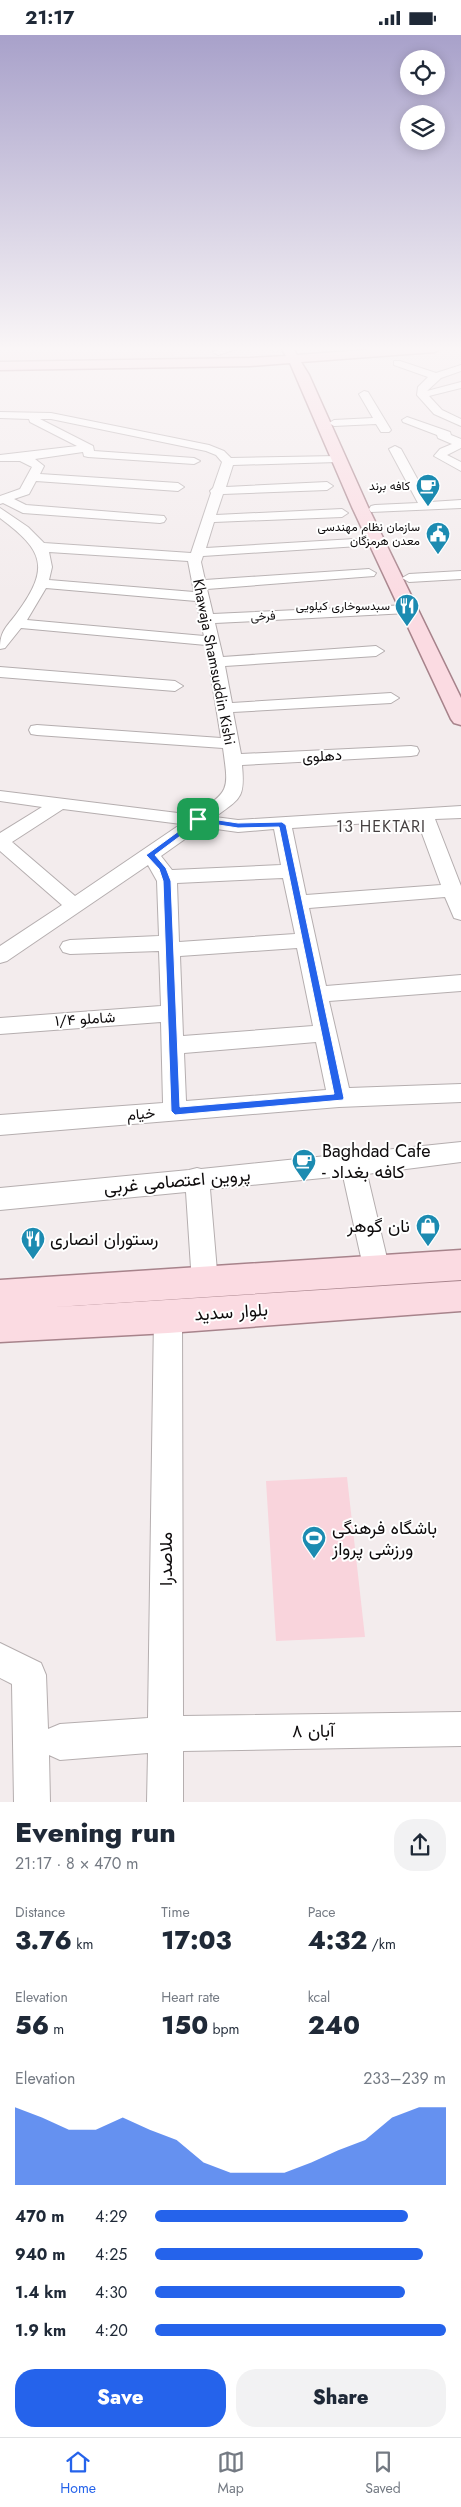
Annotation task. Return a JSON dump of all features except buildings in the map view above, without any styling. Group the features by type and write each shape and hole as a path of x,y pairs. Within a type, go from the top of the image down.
{"main road":[{"path":"331,430 337,456 461,719"},
{"path":"332,430 375,509 461,685"},
{"name":"بلوار سدید","path":"0,1295 461,1265"},
{"name":"بلوار سدید","path":"0,1326 168,1317 461,1296"}],"street":[{"path":"55,430 89,448"},
{"path":"120,430 209,448 220,453 228,462 337,456"},
{"path":"436,430 461,443"},
{"path":"0,458 49,451 166,440"},
{"path":"461,443 444,451 440,457 461,467"},
{"path":"89,448 88,455 194,461"},
{"path":"395,449 426,506"},
{"path":"0,450 17,457 32,460 38,466 24,491 2,499"},
{"name":"Khawaja Shamsuddin Kishi","path":"0,956 150,855 230,798 235,788 232,752 217,662 194,562 216,491 228,462"},
{"path":"33,477 178,487"},
{"path":"216,491 327,486"},
{"path":"2,499 23,509 160,519"},
{"path":"2,499 13,522"},
{"path":"375,509 461,504"},
{"path":"0,512 38,543 46,571 43,584 0,645"},
{"path":"207,519 342,513"},
{"path":"39,547 196,554 354,543"},
{"path":"43,584 200,591 369,573"},
{"path":"409,578 461,575"},
{"path":"0,618 26,608"},
{"name":"فرخی","path":"207,619 408,609"},
{"path":"15,623 212,641"},
{"path":"217,662 376,651"},
{"path":"0,672 174,686"},
{"path":"225,708 391,698"},
{"name":"دهلوی","path":"37,730 232,752 411,751"},
{"path":"0,796 198,819 238,826 282,825 461,812"},
{"path":"59,803 0,841 74,905"},
{"path":"424,814 461,913"},
{"path":"282,825 339,1098"},
{"path":"150,855 162,868 166,877 175,1111"},
{"path":"166,877 292,871"},
{"path":"298,903 454,891"},
{"path":"70,947 169,947 306,940"},
{"path":"318,994 461,983"},
{"name":"شاملو ۱/۴","path":"0,1026 170,1013"},
{"path":"173,1045 326,1033"},
{"name":"خیام","path":"0,1125 339,1098 461,1093"},
{"name":"پروین اعتصامی غربی","path":"0,1199 353,1165 461,1152"},
{"path":"353,1165 377,1271"},
{"path":"198,1179 206,1283"},
{"name":"ملاصدرا","path":"165,1802 168,1317"},
{"path":"0,1660 30,1675 32,1802"},
{"name":"آبان ۸","path":"60,1742 165,1734 461,1729"}],"shaded area":[{"name":"باشگاه فرهنگی ورزشی پرواز","path":"347,1477 365,1637 276,1641 266,1481"}],"place":[{"name":"کافه برند","path":"428,507"},
{"name":"سازمان نظام مهندسی معدن هرمزگان","path":"438,555"},
{"name":"سبدسوخاری کیلویی","path":"407,627"},
{"name":"Baghdad Cafe - کافه بغداد","path":"304,1182"},
{"name":"نان گوهر","path":"428,1247"},
{"name":"رستوران انصاری","path":"33,1260"},
{"name":"باشگاه فرهنگی ورزشی پرواز","path":"314,1559"}],"district":[{"name":"13 HEKTARI","path":"381,826"}],"route":[{"path":"198,819 238,826 282,825 339,1098 175,1111 170,1013 167,881 162,868 150,855 198,819"}]}
